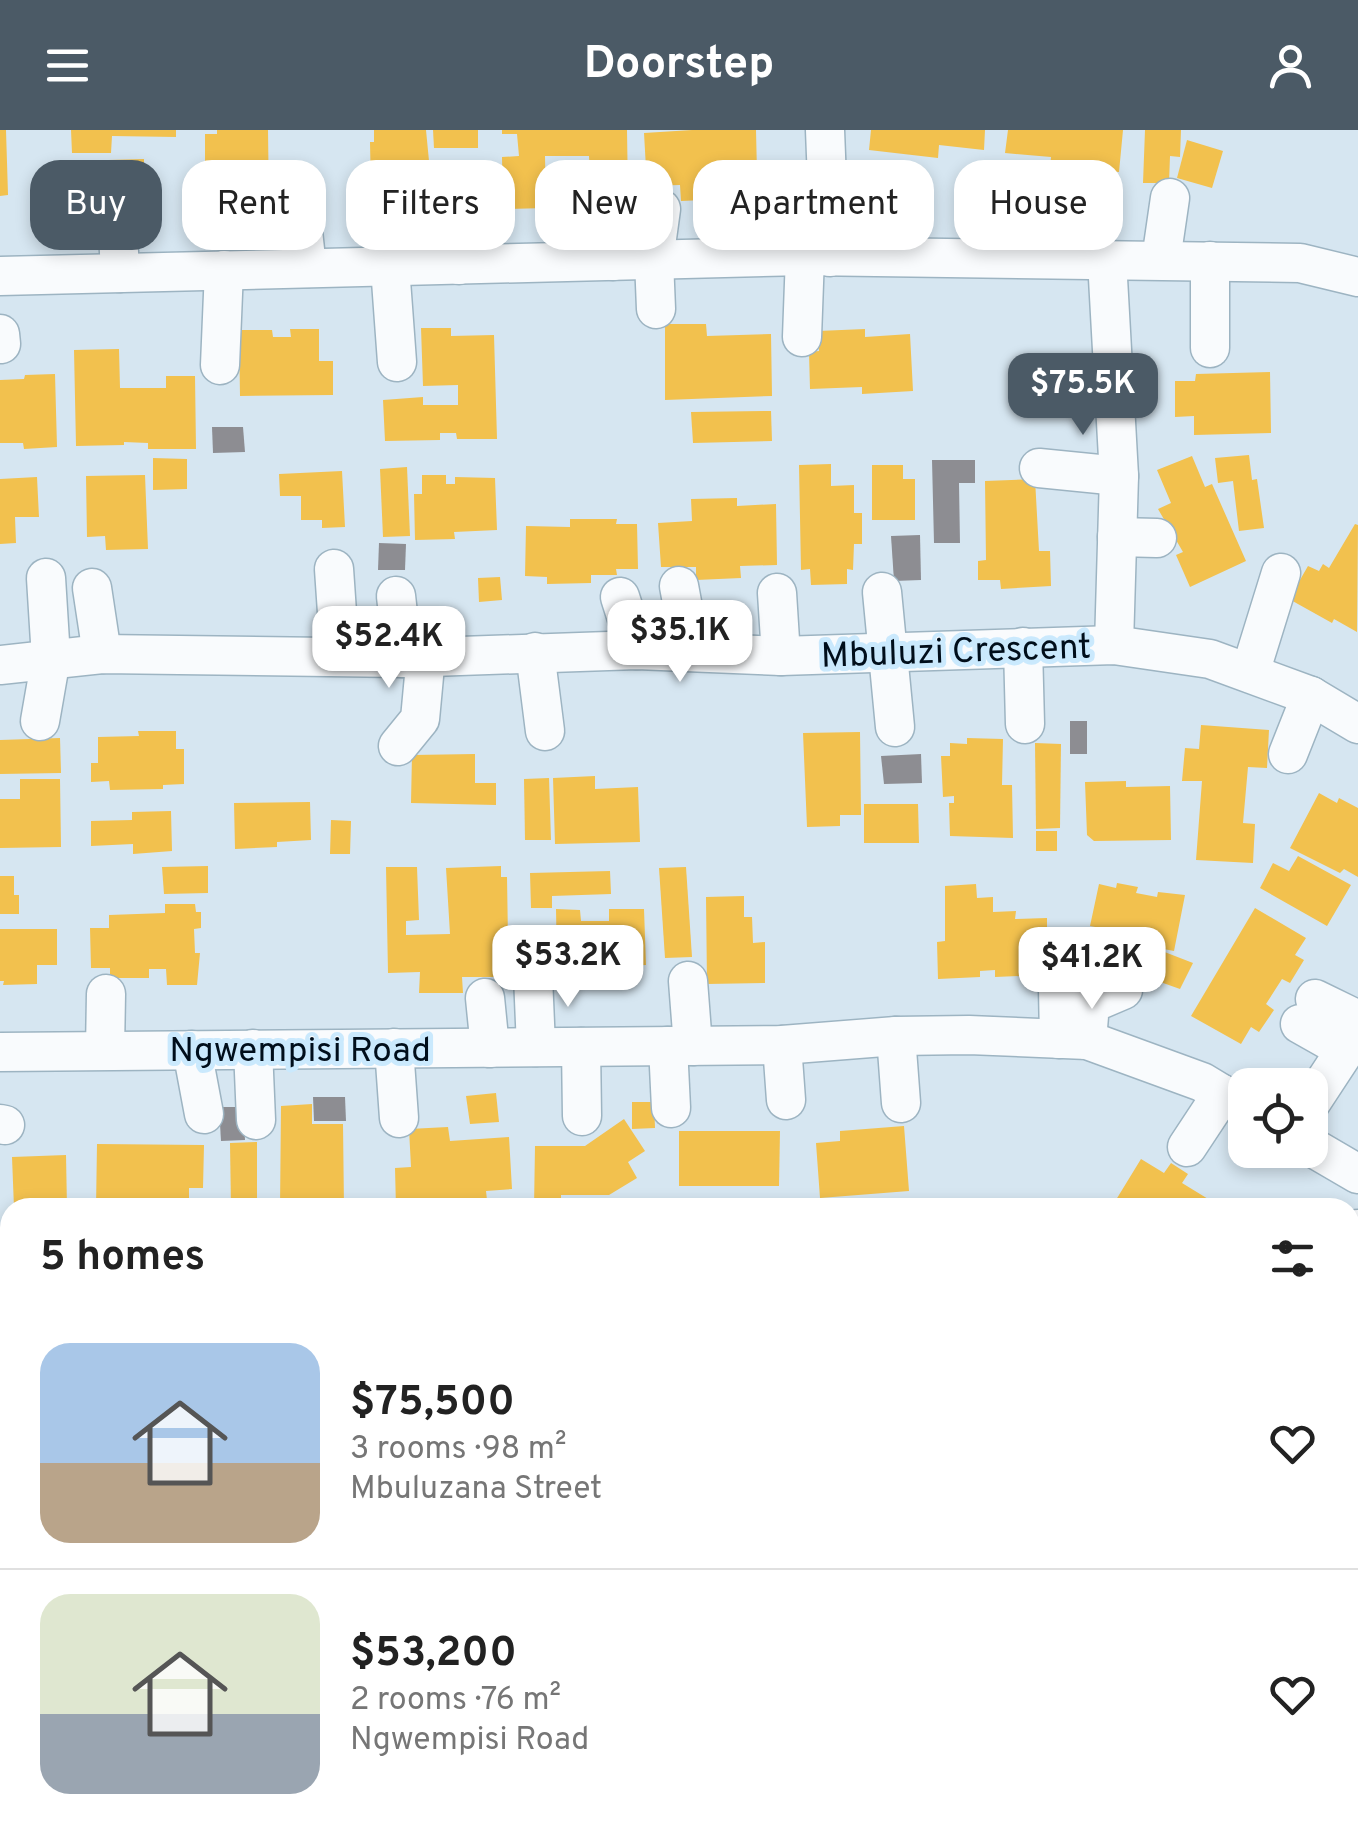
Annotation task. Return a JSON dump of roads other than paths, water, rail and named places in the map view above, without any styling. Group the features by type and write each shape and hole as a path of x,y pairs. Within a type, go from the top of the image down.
{"street":[{"path":"802,337 818,256 825,130"},
{"path":"1161,260 1170,198"},
{"path":"119,250 120,273"},
{"path":"305,250 307,268"},
{"path":"459,250 459,265"},
{"path":"605,250 613,261"},
{"path":"656,250 656,310"},
{"path":"890,250 890,256"},
{"path":"1097,250 1119,476 1114,646"},
{"path":"0,276 890,256 1300,263 1358,277"},
{"path":"1210,261 1210,348"},
{"path":"390,266 397,362"},
{"path":"220,365 224,270"},
{"path":"0,334 1,344"},
{"path":"1039,468 1119,476"},
{"path":"1117,538 1157,538"},
{"path":"334,568 340,656"},
{"path":"1250,674 1281,573"},
{"path":"40,722 51,658 46,578"},
{"path":"680,586 691,651"},
{"path":"92,588 102,654"},
{"path":"882,592 895,726"},
{"path":"777,593 781,656"},
{"path":"396,596 415,656 420,719 398,746"},
{"path":"620,597 637,650"},
{"name":"Mbuluzi Crescent","path":"0,665 102,654 415,656 637,650 781,656 1114,646 1210,659 1311,696 1358,724"},
{"path":"1024,647 1025,724"},
{"path":"536,652 545,732"},
{"path":"1288,754 1311,696"},
{"path":"534,976 536,1047"},
{"path":"671,1108 688,981"},
{"path":"1058,988 1073,1039"},
{"path":"1073,1039 1090,1004 1124,990"},
{"path":"104,1050 106,994"},
{"path":"485,998 490,1048"},
{"path":"1308,1011 1355,1036 1328,1077"},
{"path":"896,1036 901,1103"},
{"name":"Ngwempisi Road","path":"0,1052 253,1050 323,1066 394,1048 782,1045 896,1036 1073,1039 1202,1082 1228,1097"},
{"path":"782,1045 786,1100"},
{"path":"581,1047 582,1116"},
{"path":"394,1048 399,1118"},
{"path":"192,1050 204,1114"},
{"path":"253,1050 256,1120"},
{"path":"1187,1147 1228,1107"},
{"path":"1328,1156 1358,1174"}]}
